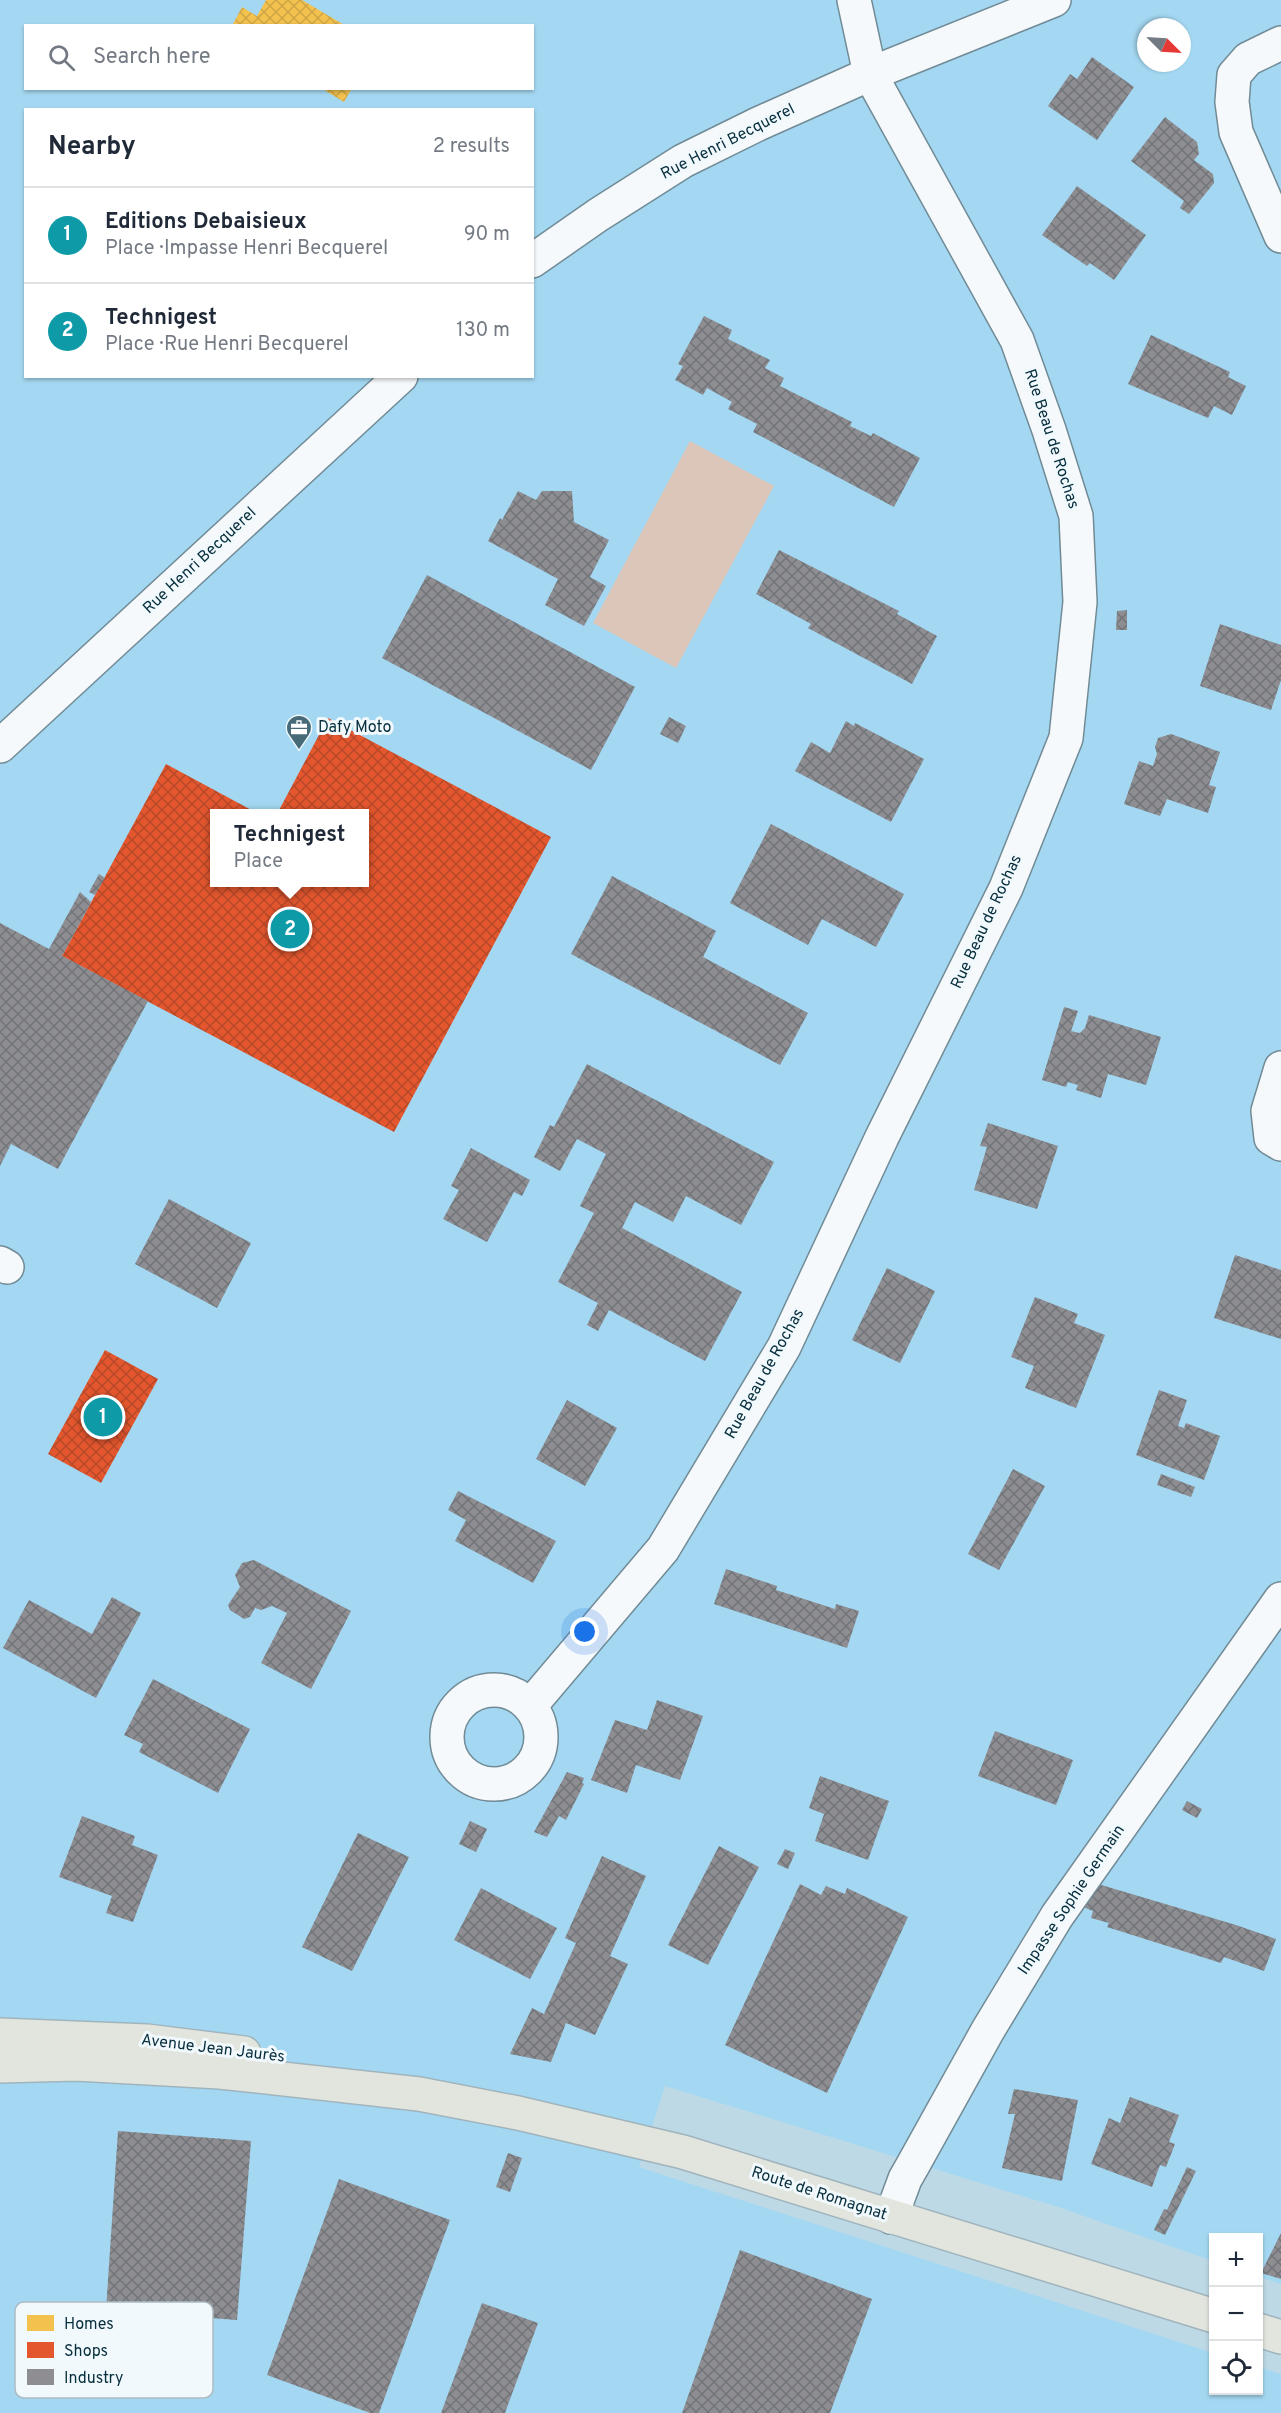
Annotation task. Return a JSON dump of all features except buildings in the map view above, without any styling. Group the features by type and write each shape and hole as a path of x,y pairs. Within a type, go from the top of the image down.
{"main road":[{"name":"Avenue Jean Jaurès","path":"0,2035 72,2036 147,2041 422,2085"},
{"name":"Avenue Jean Jaurès","path":"0,2066 76,2064 422,2085"},
{"name":"Route de Romagnat","path":"422,2085 518,2113 895,2206 1209,2292"},
{"name":"Route de Romagnat","path":"895,2206 1209,2314"},
{"path":"1263,2309 1281,2314"},
{"path":"1263,2332 1281,2337"}],"street":[{"name":"Rue Beau de Rochas","path":"530,1706 663,1549 784,1347 882,1137 1006,888 1065,738 1080,602 1076,516 1017,340 870,74 855,0"},
{"name":"Rue Henri Becquerel","path":"534,260 598,214 683,161 758,124 870,74 1054,0"},
{"path":"1281,44 1248,59 1234,75 1232,102 1236,132 1281,236"},
{"name":"Rue Henri Becquerel","path":"0,746 399,378"},
{"path":"1281,1068 1268,1111 1272,1138 1281,1144"},
{"name":"Impasse Sophie Germain","path":"895,2206 909,2172 988,2030 1058,1916 1281,1599"}],"shaded area":[{"path":"0,0 1281,0 1281,2284 1263,2278 1263,2233 1209,2233 1209,2260 1058,2207 665,2086 639,2167 1209,2352 1209,2395 1263,2395 1263,2368 1281,2374 1281,2413 0,2413"},
{"path":"690,441 774,486 676,668 593,623"}],"place":[{"name":"Dafy Moto","path":"299,751"},
{"name":"Technigest","path":"290,929"},
{"name":"Editions Debaisieux","path":"103,1417"}]}
